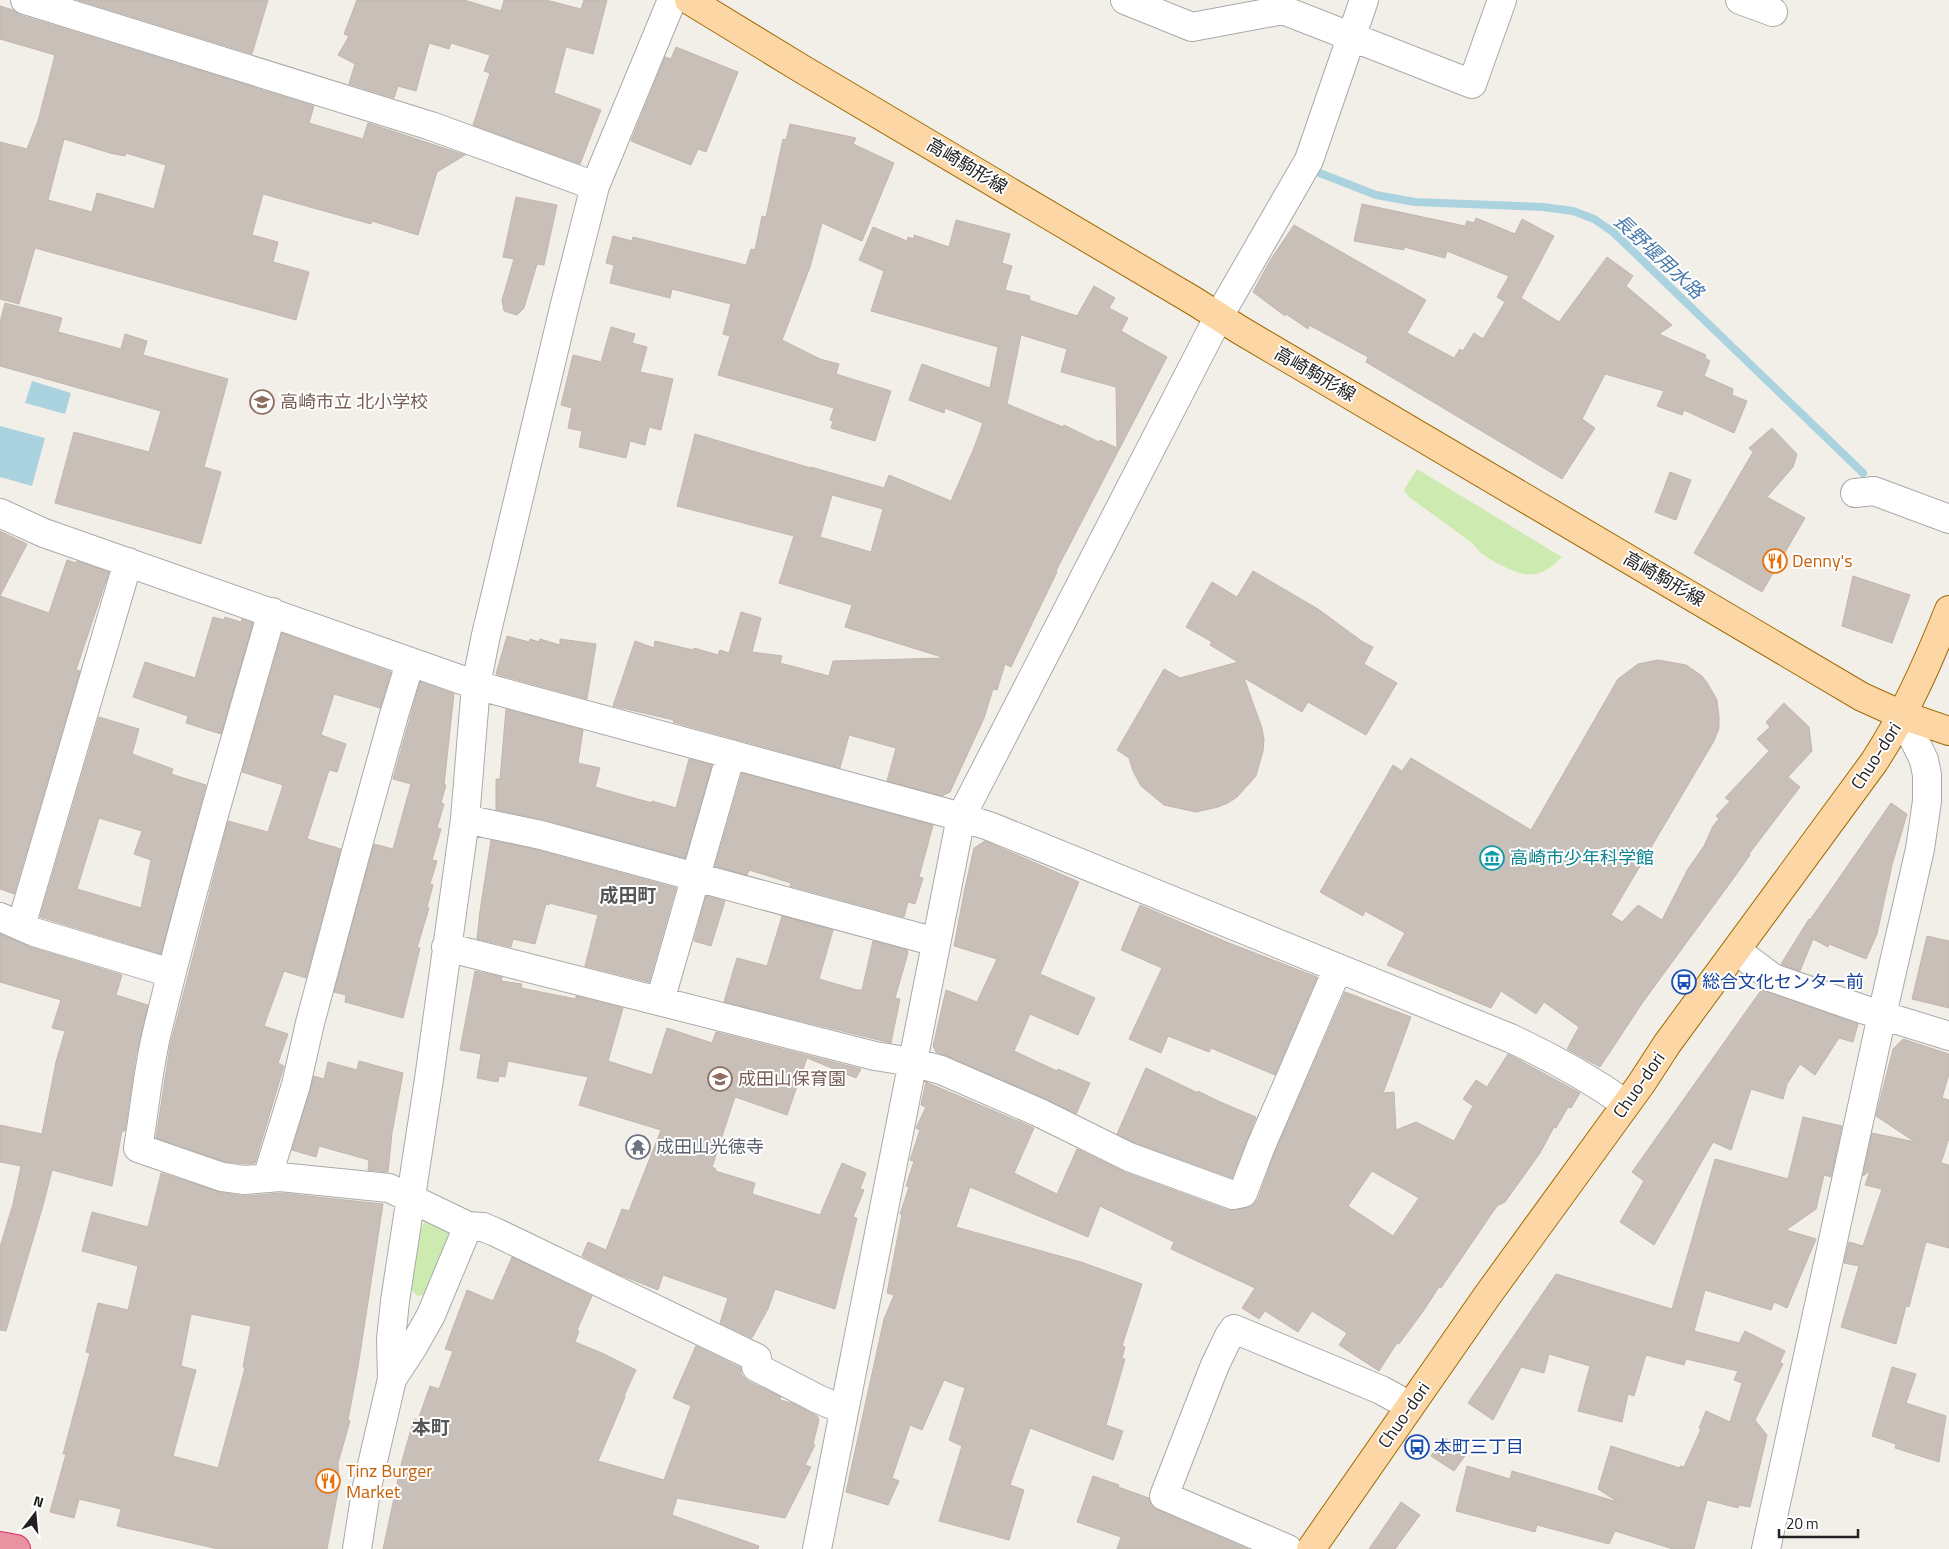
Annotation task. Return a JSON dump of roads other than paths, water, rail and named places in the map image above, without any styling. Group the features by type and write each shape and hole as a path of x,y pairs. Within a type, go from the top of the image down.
{"highway":[{"path":"0,1546 16,1549"}],"main road":[{"name":"高崎駒形線","path":"689,0 802,70 1862,697 1902,715 1949,731"},
{"name":"Chuo-dori","path":"1311,1549 1667,1044 1874,762 1902,715 1935,646 1949,610"}],"street":[{"path":"25,0 431,126 595,186"},
{"path":"357,1549 366,1491 392,1379 391,1339 395,1301 412,1198 465,819 476,685 497,587 561,318 595,186 672,0"},
{"path":"1125,0 1195,16 1283,10 1472,84 1502,0"},
{"path":"817,1549 961,816 1219,316 1309,160 1364,0"},
{"path":"1740,0 1773,12"},
{"path":"1856,493 1874,491 1949,519"},
{"path":"0,513 44,533 476,685 961,816 989,826 1510,1038 1550,1056 1600,1085 1626,1104"},
{"path":"128,562 10,921 171,973"},
{"path":"272,612 199,863 171,973 152,1056 138,1148 222,1177 245,1180 280,1177 389,1188 468,1226 483,1227 495,1232 690,1324 757,1358 756,1367 818,1399 844,1410"},
{"path":"267,1178 296,1085 310,1023 352,866 410,663"},
{"path":"1766,1549 1920,849 1927,801 1927,775 1924,760 1902,715"},
{"path":"660,1001 731,754"},
{"path":"465,819 541,835 936,942"},
{"path":"446,948 875,1056 912,1062 941,1070 1040,1113 1129,1157 1233,1195 1244,1193 1261,1146 1338,968"},
{"path":"1737,951 1774,978 1949,1036"},
{"path":"392,1379 431,1315 468,1226"},
{"path":"1288,1549 1164,1496 1215,1365 1234,1329 1381,1390 1410,1406"}],"water":[{"path":"32,381 71,393 65,414 25,403"},
{"path":"0,426 45,438 32,486 0,477"}],"waterway":[{"name":"長野堰用水路","path":"1317,172 1376,195 1415,202 1543,207 1573,211 1594,219 1613,232 1863,473"}],"place":[{"name":"高崎市立 北小学校","path":"262,402"},
{"name":"Denny's","path":"1775,561"},
{"name":"高崎市少年科学館","path":"1492,858"},
{"name":"総合文化センター前","path":"1684,982"},
{"name":"成田山保育園","path":"720,1079"},
{"name":"成田山光徳寺","path":"638,1147"},
{"name":"本町三丁目","path":"1417,1447"},
{"name":"Tinz Burger Market","path":"328,1481"}],"district":[{"name":"成田町","path":"628,895"},
{"name":"本町","path":"431,1427"}]}
